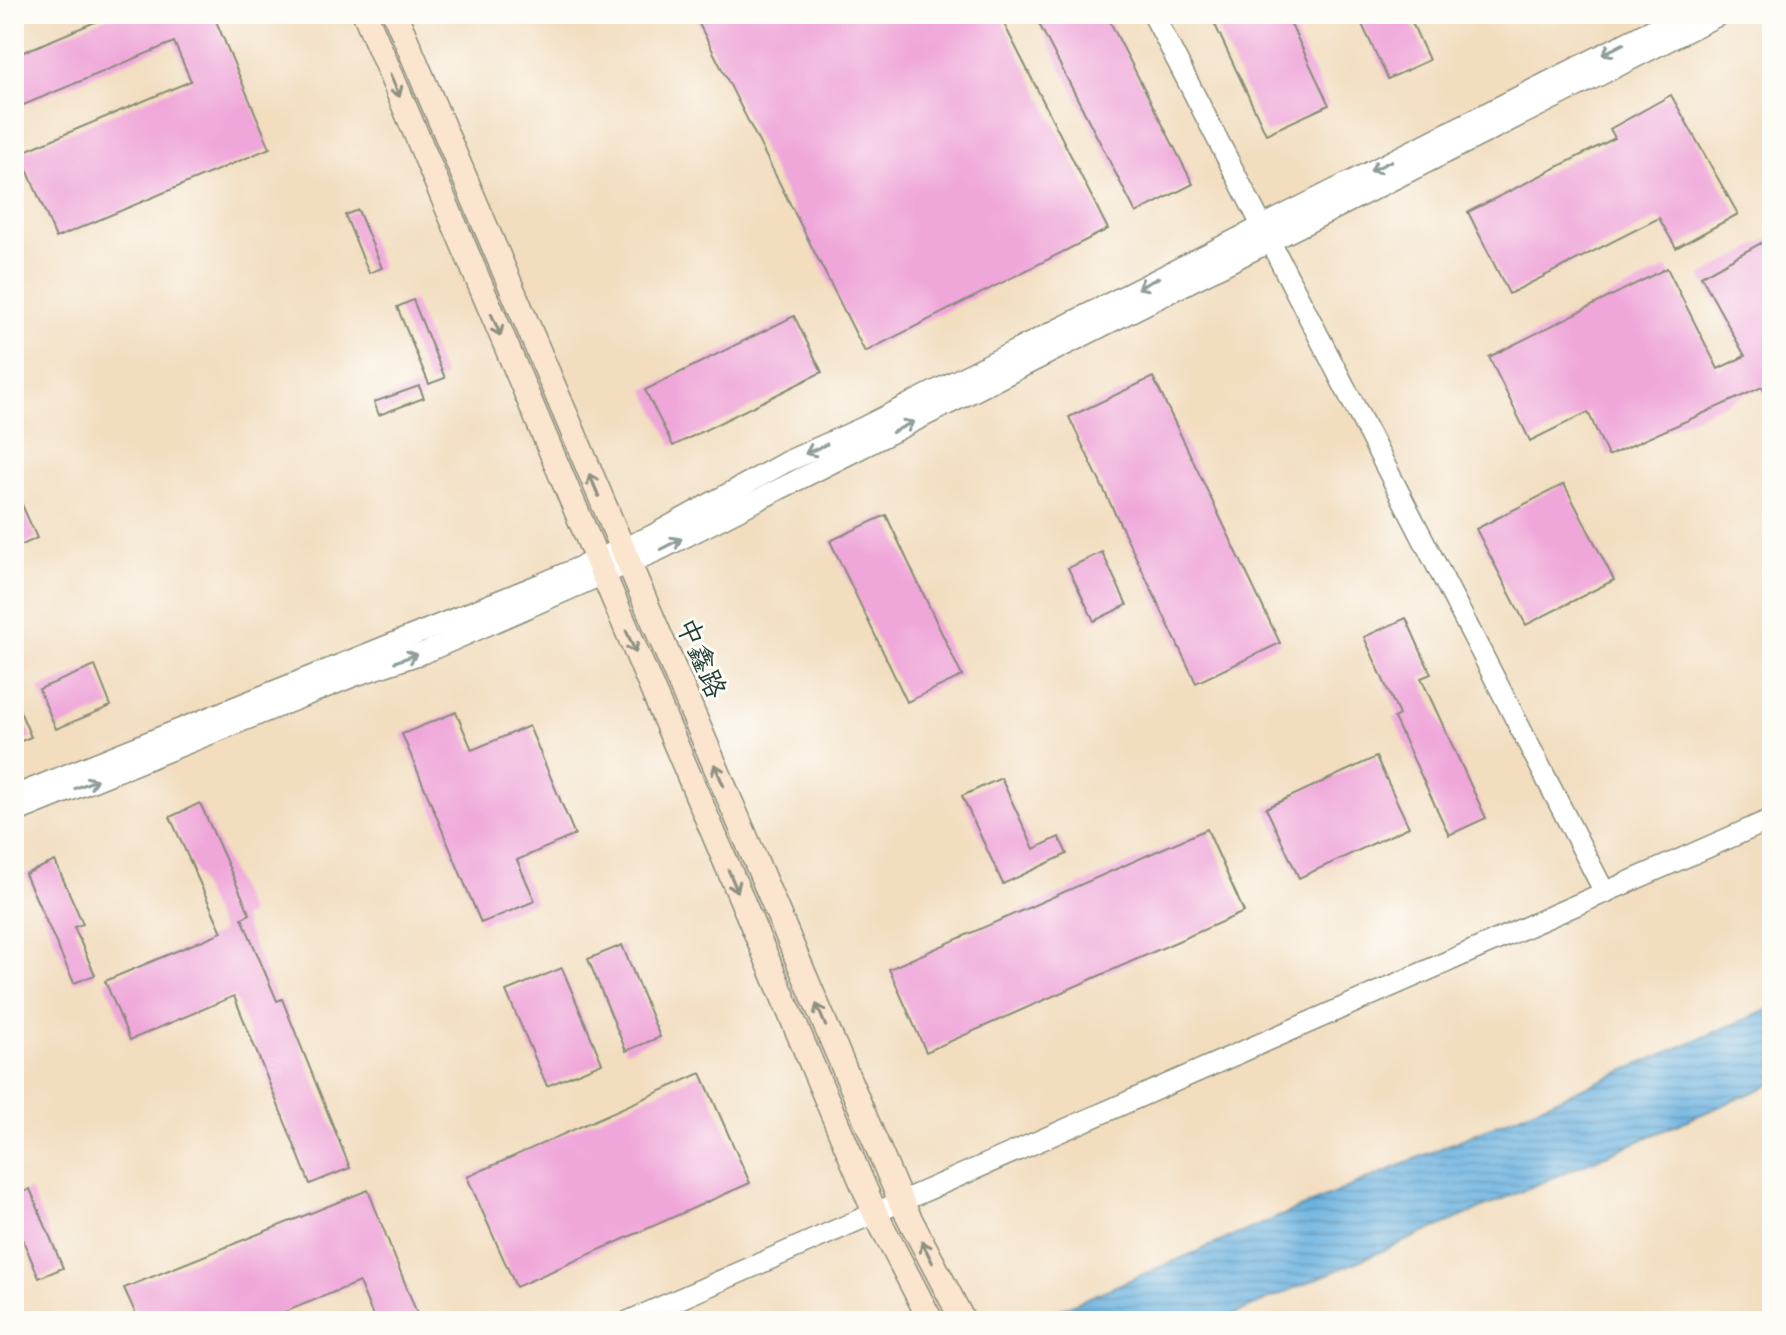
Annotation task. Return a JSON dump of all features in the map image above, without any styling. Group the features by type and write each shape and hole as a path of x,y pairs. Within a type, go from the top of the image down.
{"main road":[{"name":"中鑫路","path":"365,14 875,1213 931,1321"},
{"name":"中鑫路","path":"395,14 901,1202 963,1321"}],"street":[{"path":"1153,14 1605,893"},
{"path":"1265,234 1683,14"},
{"path":"14,796 625,556 1265,234 1721,14"},
{"path":"14,813 354,676 426,652 599,567"},
{"path":"629,1321 1772,819"}],"water":[{"path":"1772,1008 1772,1084 1218,1321 1033,1321"}],"building":[{"path":"114,14 213,14 270,148 56,238 20,153 191,81 174,42 14,109 14,56"},
{"path":"694,14 999,14 1108,229 865,352"},
{"path":"1034,14 1106,14 1193,184 1136,213"},
{"path":"1210,14 1286,14 1329,105 1266,134"},
{"path":"1357,14 1408,14 1429,60 1388,79"},
{"path":"1671,95 1738,214 1676,248 1659,218 1509,294 1468,212 1615,138 1610,129"},
{"path":"358,210 382,268 369,273 345,215"},
{"path":"1772,237 1772,405 1762,387 1608,456 1588,412 1530,441 1489,357 1667,268 1718,369 1745,356 1701,276"},
{"path":"413,300 445,378 429,384 397,307"},
{"path":"794,316 822,372 673,446 645,390"},
{"path":"1153,377 1280,643 1196,683 1069,417"},
{"path":"419,386 424,398 379,415 374,402"},
{"path":"1564,484 1614,580 1526,625 1476,529"},
{"path":"14,487 37,538 14,549"},
{"path":"886,515 962,676 907,702 830,541"},
{"path":"1102,552 1127,605 1094,621 1068,568"},
{"path":"1406,618 1431,674 1421,678 1486,818 1449,835 1394,718 1399,715 1364,637"},
{"path":"95,666 111,706 56,729 39,689"},
{"path":"14,697 31,737 14,744"},
{"path":"456,712 472,750 529,726 575,835 517,860 535,901 481,923 402,734"},
{"path":"1376,757 1409,827 1299,878 1266,808"},
{"path":"1001,778 1034,849 1059,837 1067,854 1003,884 962,796"},
{"path":"200,803 250,914 242,918 277,1001 282,999 350,1168 310,1184 234,996 130,1040 105,981 222,932 170,817"},
{"path":"1207,829 1244,912 926,1052 889,969"},
{"path":"55,861 83,924 74,927 95,975 74,983 25,874"},
{"path":"622,945 660,1037 626,1051 588,959"},
{"path":"562,968 602,1063 547,1086 506,991"},
{"path":"701,1073 750,1183 516,1287 467,1177"},
{"path":"30,1189 63,1268 39,1278 14,1219 14,1196"},
{"path":"368,1190 420,1321 375,1321 359,1282 262,1321 139,1321 124,1288"}]}
